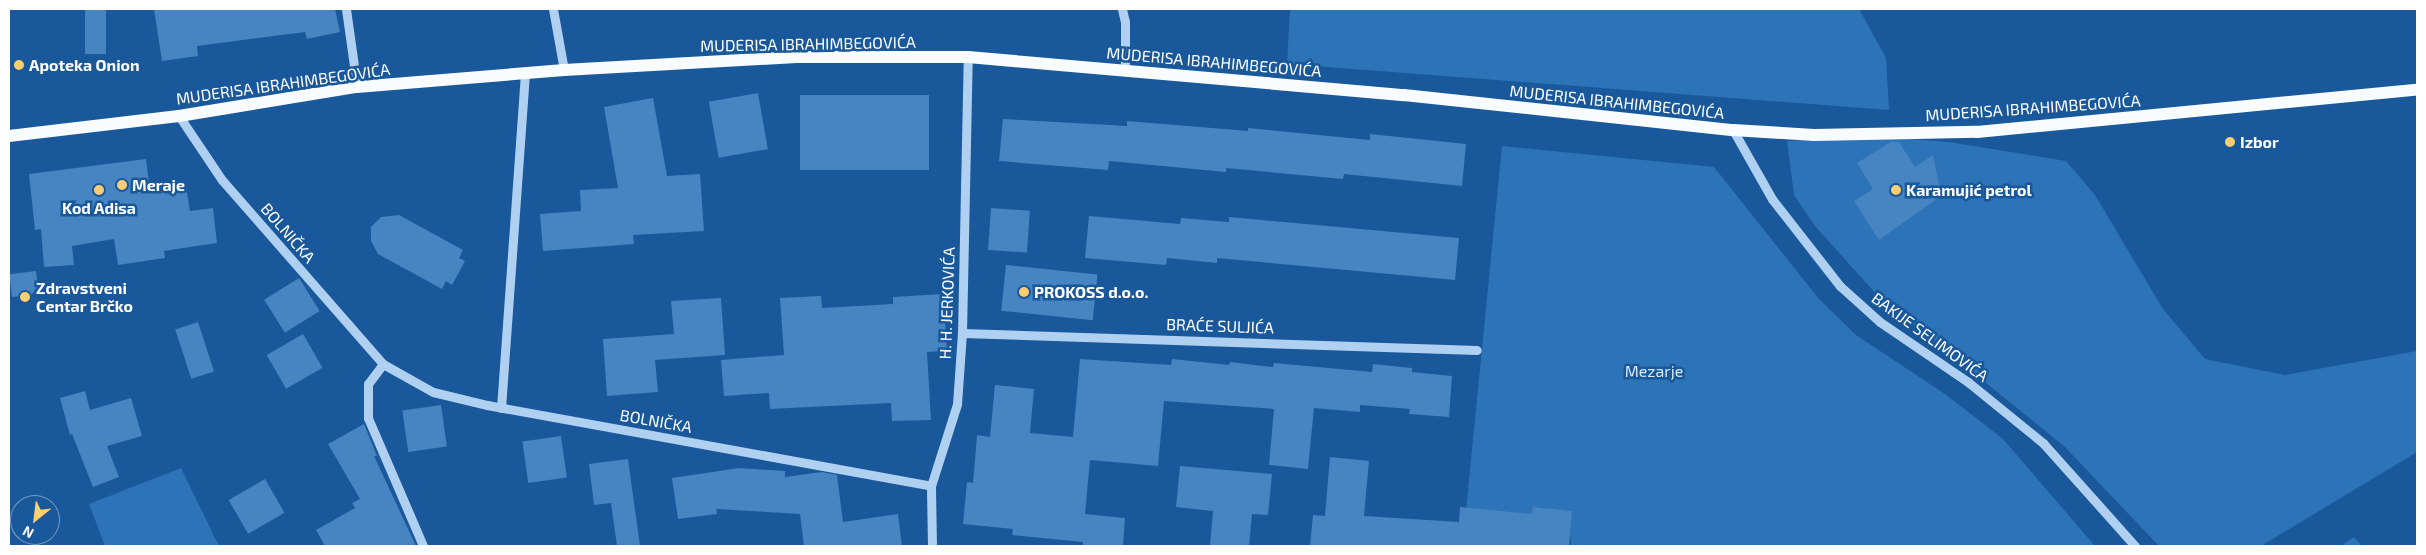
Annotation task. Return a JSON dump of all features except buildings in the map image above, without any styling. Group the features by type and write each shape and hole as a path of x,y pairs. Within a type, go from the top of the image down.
{"main road":[{"name":"MUDERISA IBRAHIMBEGOVIĆA","path":"9,136 179,116 357,87 564,70 797,57 968,57 1404,95 1733,130 1814,135 1977,132 2417,90"}],"street":[{"path":"346,9 357,87"},
{"path":"553,9 564,70"},
{"path":"1122,9 1125,22 1125,70"},
{"name":"H. H. JERKOVIĆA","path":"932,546 931,486 957,404 962,333 968,57"},
{"path":"501,408 525,74"},
{"name":"BOLNIČKA","path":"179,116 222,180 383,364 433,392 501,408 931,486"},
{"name":"BAKIJE SELIMOVIĆA","path":"1733,130 1772,199 1840,286 1880,322 1968,382 2043,442 2135,546"},
{"name":"BRAĆE SULJIĆA","path":"962,333 1477,350"},
{"path":"383,364 368,384 368,418 423,546"}],"green space":[{"path":"1290,9 1859,9 1886,58 1889,110 1287,64"},
{"path":"1897,138 1949,142 2066,161 2095,195 2163,309 2205,359 2285,375 2417,351 2417,452 2261,546 2159,546 2064,446 1877,295 1815,226 1794,195 1787,141"},
{"name":"Mezarje","path":"1502,146 1714,167 1819,299 1856,335 1945,394 2003,439 2095,546 1571,546 1571,537 1464,531"},
{"path":"181,468 219,546 105,546 89,504"},
{"path":"2354,537 2362,546 2341,546"}],"place":[{"name":"Apoteka Onion","path":"19,65"},
{"name":"Izbor","path":"2230,142"},
{"name":"Meraje","path":"122,185"},
{"name":"Kod Adisa","path":"99,190"},
{"name":"Karamujić petrol","path":"1896,190"},
{"name":"PROKOSS d.o.o.","path":"1024,292"},
{"name":"Zdravstveni Centar Brčko","path":"25,297"}]}
